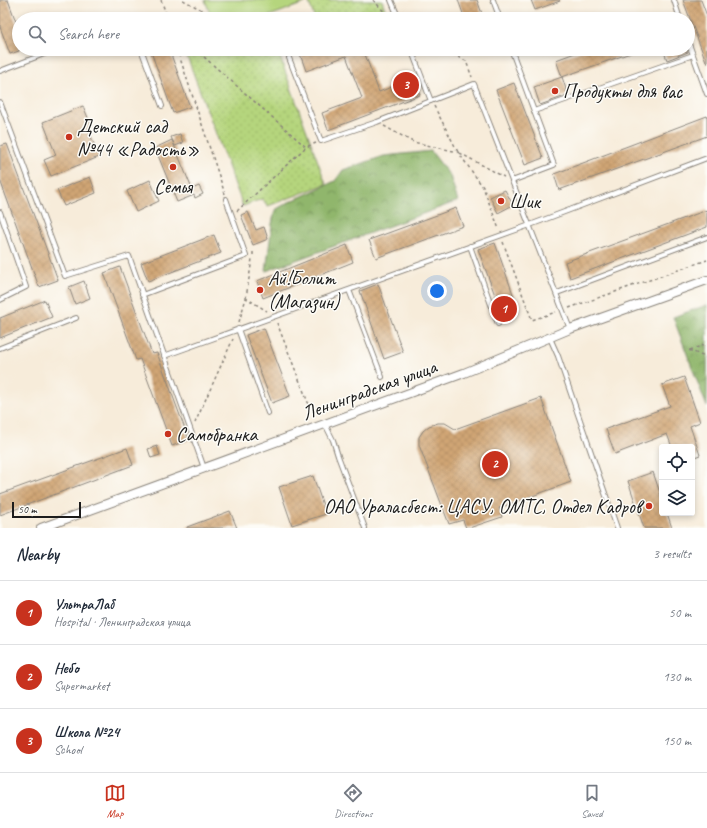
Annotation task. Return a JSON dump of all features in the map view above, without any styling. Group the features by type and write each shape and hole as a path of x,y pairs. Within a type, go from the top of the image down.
{"street":[{"name":"Ленинградская улица","path":"41,528 464,373 570,329 707,280"}],"lane":[{"path":"392,0 396,12"},
{"path":"493,0 497,12"},
{"path":"674,0 678,12"},
{"path":"0,71 39,56"},
{"path":"144,56 162,106"},
{"path":"414,56 431,100"},
{"path":"512,181 554,165 514,56"},
{"path":"534,111 690,56"},
{"path":"693,56 707,94"},
{"path":"289,58 321,141 377,122 474,84 570,329"},
{"path":"0,102 1,109 65,276 129,256 204,469"},
{"path":"164,356 530,225 707,158"},
{"path":"142,295 246,256 226,199"},
{"path":"0,212 26,287 0,300"},
{"path":"557,293 707,237"},
{"path":"470,246 498,324"},
{"path":"349,290 382,377"},
{"path":"0,348 76,318"},
{"path":"238,329 268,413"},
{"path":"550,338 558,356 617,528"},
{"path":"325,424 333,440 365,528"}],"path":[{"path":"161,0 165,12"},
{"path":"183,0 206,12"},
{"path":"373,0 384,12"},
{"path":"179,56 226,199"},
{"path":"203,56 306,147"},
{"path":"456,56 466,61 474,82"},
{"path":"431,100 458,152"},
{"path":"377,122 413,142 458,152 512,181"},
{"path":"232,215 306,147 321,141"},
{"path":"191,430 238,329 246,298 253,249"},
{"path":"532,320 707,260"},
{"path":"246,298 275,316 309,405"},
{"path":"707,344 689,350 707,358"}],"green space":[{"path":"205,0 304,0 305,3 280,12 209,12"},
{"path":"308,0 382,0 386,12 312,12"},
{"path":"187,56 280,56 326,184 268,206 262,199 243,206"},
{"path":"431,151 450,176 458,201 266,271 275,210 335,181 343,170 384,156"},
{"path":"707,305 707,407 673,317"}],"building":[{"path":"0,0 8,0 12,12 12,53 10,54 0,27"},
{"path":"458,0 477,0 481,12 462,12"},
{"path":"531,0 559,0 560,1 535,10"},
{"path":"683,0 701,0 707,16 707,64 695,32 695,12 688,12"},
{"path":"153,56 172,56 190,107 173,113"},
{"path":"301,56 346,56 306,71"},
{"path":"346,56 366,56 379,92 414,78 420,95 328,130 322,113 362,98"},
{"path":"567,56 622,56 562,77 556,60"},
{"path":"666,56 678,56 667,60"},
{"path":"562,77 568,95 540,105 534,87"},
{"path":"514,83 543,158 525,165 496,90"},
{"path":"83,106 92,127 88,129 99,157 51,176 44,160 56,155 43,122"},
{"path":"707,116 707,136 559,190 554,174"},
{"path":"180,134 183,143 175,146 171,137"},
{"name":"Семья","path":"172,140 192,189 199,186 203,194 195,198 194,195 177,202 155,148"},
{"path":"7,144 58,280 39,287 0,180 0,146"},
{"path":"90,177 96,193 64,206 57,190"},
{"path":"150,180 159,201 136,212 127,191"},
{"name":"Шик","path":"505,190 513,205 498,213 490,197"},
{"path":"456,208 463,226 376,258 369,240"},
{"path":"707,210 707,227 570,278 565,262"},
{"path":"248,212 256,230 264,227 268,239 253,245 241,215"},
{"path":"214,235 221,253 148,281 141,263"},
{"path":"495,243 519,311 503,317 478,249"},
{"path":"347,245 353,262 263,298 257,281"},
{"path":"120,267 152,354 157,353 189,440 172,446 140,359 136,360 104,273"},
{"path":"84,281 90,298 75,304 69,287"},
{"path":"378,284 403,352 384,359 360,291"},
{"path":"45,300 52,317 0,338 0,318"},
{"path":"264,328 290,396 272,403 246,335"},
{"path":"684,377 700,422 690,426 700,455 695,457 695,444 671,444 667,434 615,454 606,429 670,406 662,385"},
{"path":"541,398 571,482 499,508 502,517 469,528 466,528 463,520 449,524 419,445 419,437 423,431 429,426 438,423 445,423 455,429"},
{"path":"157,446 160,455 151,458 148,449"},
{"path":"127,448 133,465 0,515 0,494"},
{"name":"ОАО Ураласбест: ЦАСУ, ОМТС, Отдел Кадров","path":"653,472 659,490 659,516 668,516 672,528 644,528 628,481"},
{"path":"313,476 326,514 292,525 279,487"},
{"path":"230,511 237,528 187,528 187,527"}],"place":[{"name":"Школа №24","path":"406,85"},
{"name":"Продукты для вас","path":"555,91"},
{"name":"Детский сад №44 «Радость»","path":"69,137"},
{"name":"Семья","path":"173,167"},
{"name":"Шик","path":"501,201"},
{"name":"Ай!Болит (Магазин)","path":"260,290"},
{"name":"УльтраЛаб","path":"504,309"},
{"name":"Самобранка","path":"168,434"},
{"name":"Небо","path":"495,464"},
{"name":"ОАО Ураласбест: ЦАСУ, ОМТС, Отдел Кадров","path":"649,506"}]}
